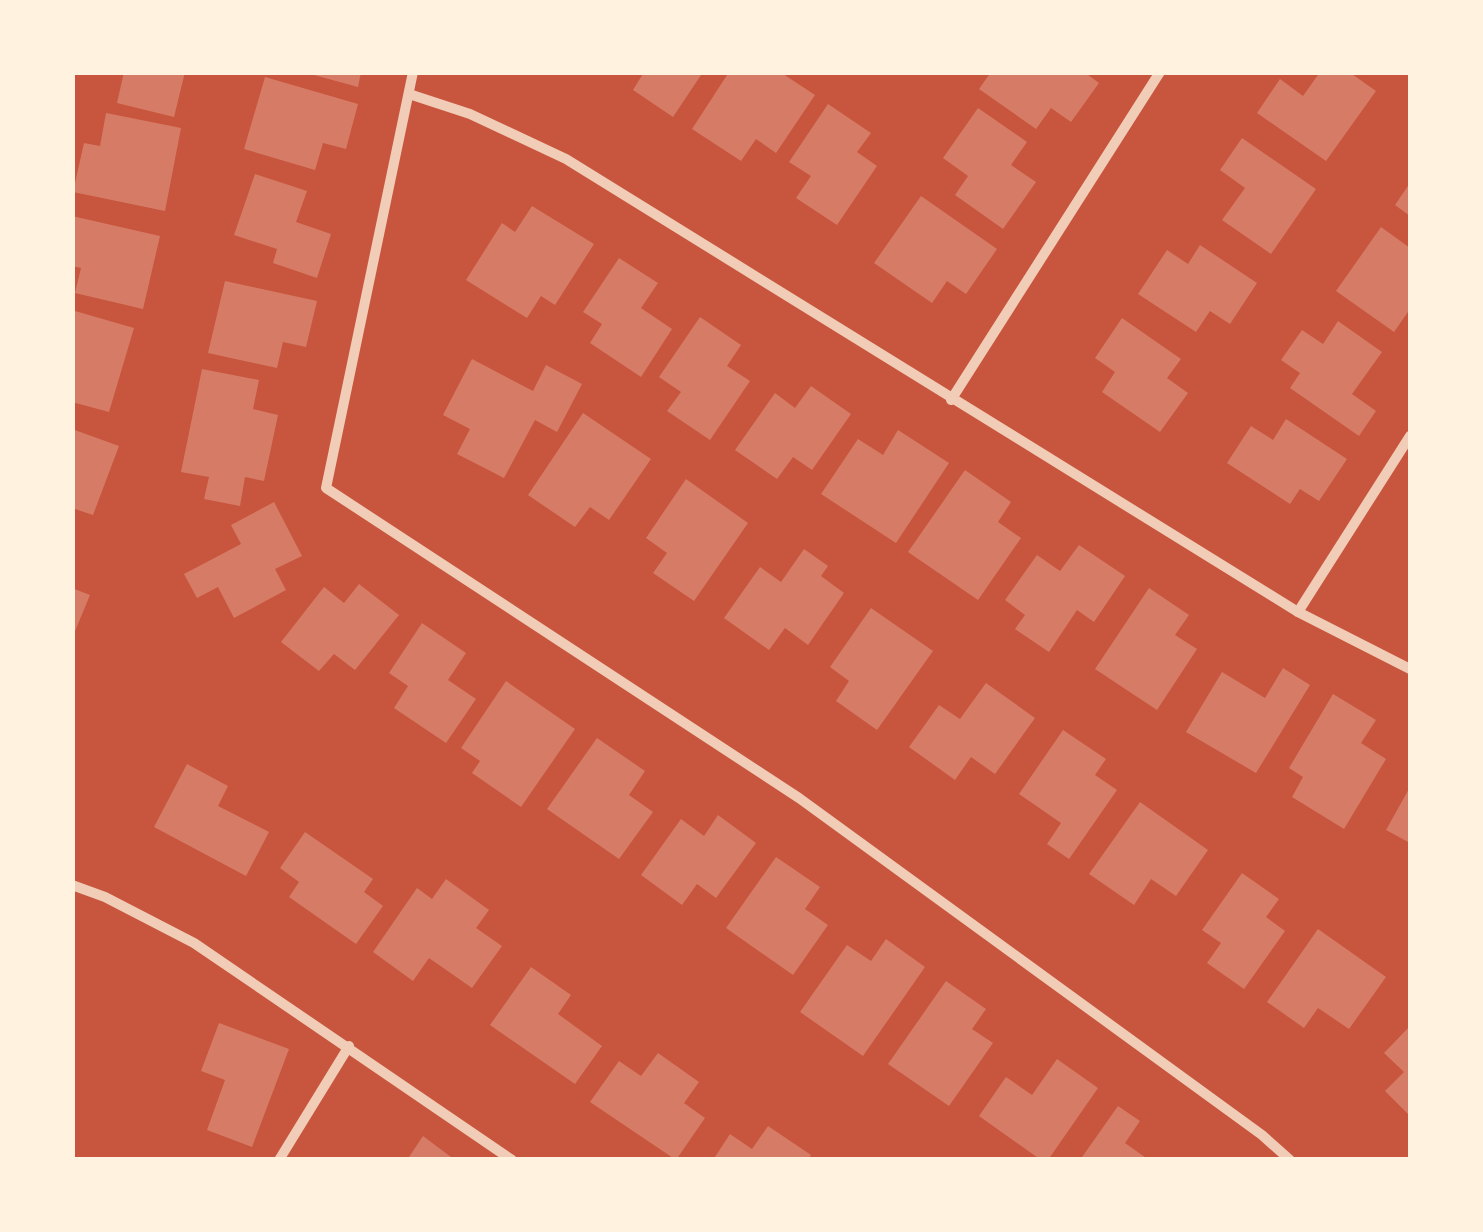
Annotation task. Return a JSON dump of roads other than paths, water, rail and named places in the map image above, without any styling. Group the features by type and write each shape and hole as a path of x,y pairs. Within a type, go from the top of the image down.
{"street":[{"path":"414,72 326,488 799,798 1262,1135 1290,1160"},
{"path":"951,400 1160,72"},
{"path":"409,94 470,114 566,160 1298,612 1410,669"},
{"path":"1298,612 1410,436"},
{"path":"72,885 194,943 512,1160"},
{"path":"279,1160 348,1046"}]}
